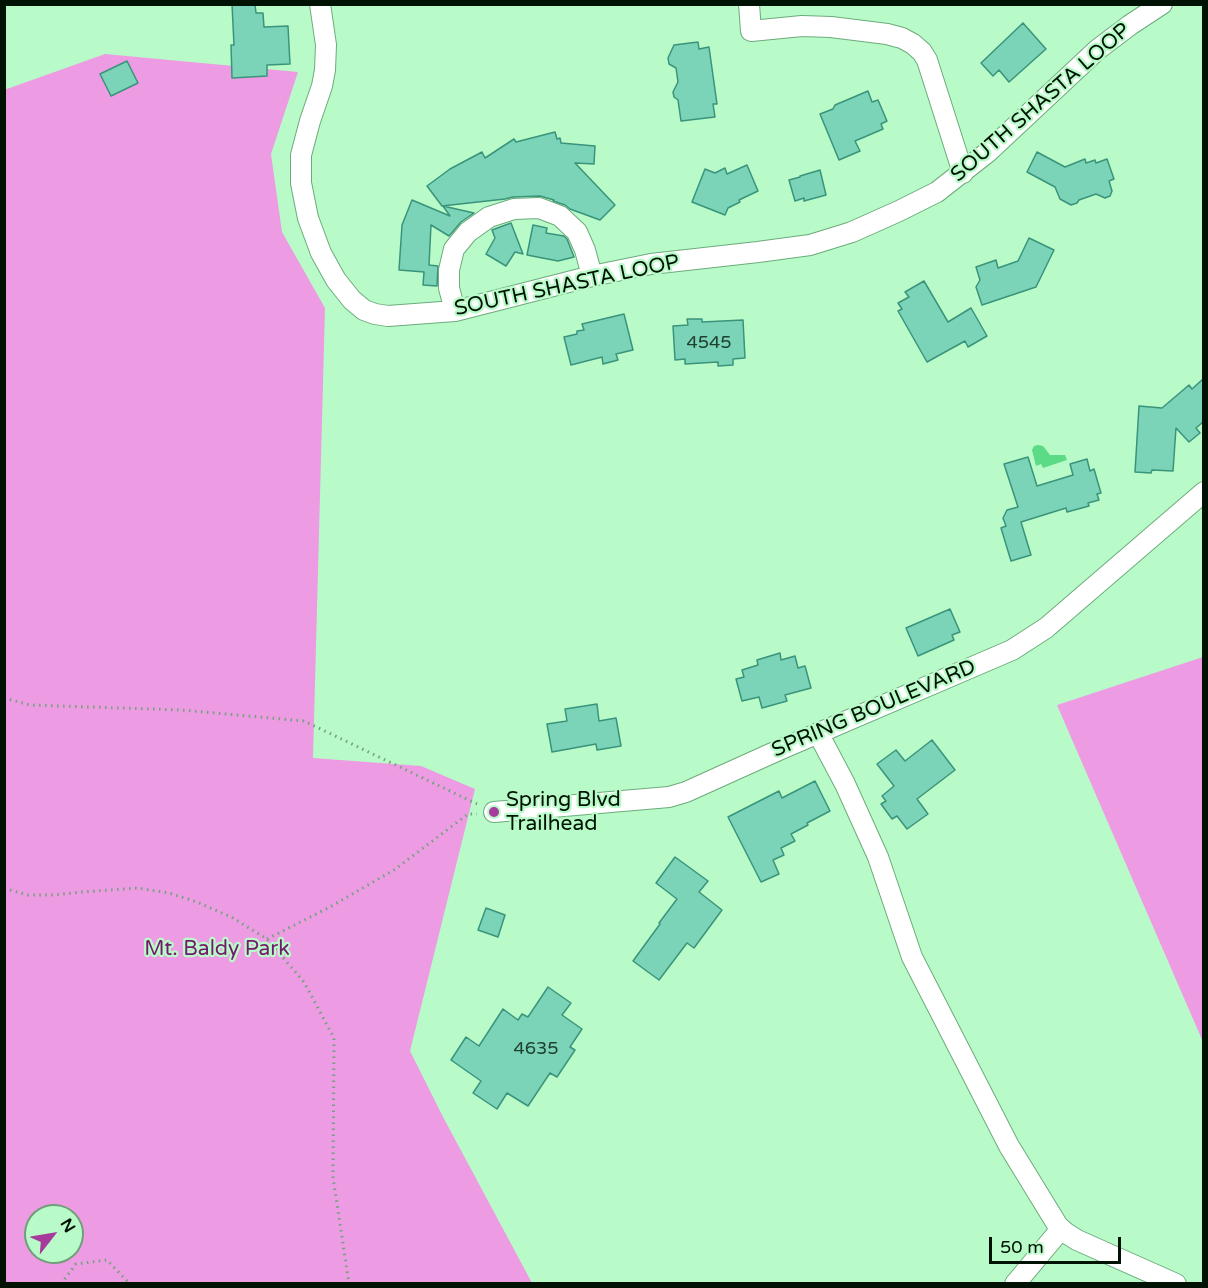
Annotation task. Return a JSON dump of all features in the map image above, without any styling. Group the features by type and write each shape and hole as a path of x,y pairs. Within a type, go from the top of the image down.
{"street":[{"name":"SOUTH SHASTA LOOP","path":"320,4 326,45 326,70 301,154 301,183 308,218 321,253 336,280 352,300 364,310 388,316 455,311 592,276 651,264 810,245 852,232 937,192 963,173 1096,50 1162,4"},
{"path":"749,4 751,31 802,26 831,27 887,34 913,44 927,60 963,173"},
{"path":"455,311 449,270 454,249 468,232 489,217 514,209 539,208 560,216 577,232 592,276"},
{"name":"SPRING BOULEVARD","path":"494,812 669,797 686,792 1012,650 1054,620 1203,492"},
{"path":"818,733 845,784 878,857 912,957 1009,1146 1058,1226 1077,1240 1176,1284"},
{"path":"1015,1284 1061,1229"}],"path":[{"path":"4,698 30,705 181,710 304,721 494,812"},
{"path":"267,939 330,907 394,870 468,814 494,812"},
{"path":"10,890 27,895 54,895 138,888 169,893 198,902 233,918 267,939 304,982 334,1038 333,1177 349,1284"},
{"path":"61,1284 76,1264 107,1260 130,1284"}],"green space":[{"name":"Mt. Baldy Park","path":"105,54 298,72 271,154 282,232 325,308 313,758 421,766 475,789 410,1051 532,1283 5,1283 4,90"},
{"path":"1204,657 1203,1042 1057,705"}],"shaded area":[{"path":"1038,445 1043,446 1050,455 1065,455 1067,460 1043,468 1041,464 1036,466 1032,450"}],"building":[{"path":"232,4 255,4 256,13 263,13 264,27 288,26 290,64 267,65 267,76 232,78 231,45 234,45"},
{"path":"1023,23 1046,49 1009,82 999,70 993,76 981,63"},
{"path":"698,42 699,49 709,47 717,104 713,104 715,117 681,121 678,100 674,97 673,92 678,82 676,68 669,64 668,58 674,45"},
{"path":"127,61 138,83 111,96 100,74"},
{"path":"868,91 872,102 878,100 887,121 881,124 883,129 855,141 860,151 839,160 820,114"},
{"path":"555,132 561,143 595,146 594,164 575,163 615,205 600,220 540,196 442,206 427,186 450,169 482,152 485,158 514,139 516,142"},
{"path":"1037,152 1065,167 1085,159 1086,163 1095,160 1096,163 1107,159 1114,179 1109,181 1112,191 1110,196 1105,198 1096,194 1071,205 1060,199 1055,187 1027,172"},
{"path":"747,165 758,191 728,208 725,215 692,202 705,169 715,173 725,168 727,174"},
{"path":"820,170 826,195 795,201 789,180"},
{"path":"412,200 450,216 443,206 474,213 461,222 449,236 431,225 429,265 438,266 437,286 423,285 424,272 399,270 402,225"},
{"path":"511,223 523,254 515,252 506,266 486,254 495,238 492,230"},
{"path":"533,225 547,228 546,233 564,236 574,257 558,261 527,255"},
{"path":"1029,238 1054,250 1036,287 982,305 976,287 980,280 976,267 996,260 998,268 1018,261"},
{"path":"924,281 948,322 971,308 987,336 968,347 965,341 927,362 898,311 902,309 898,303 909,297 905,292"},
{"path":"624,314 633,350 616,354 618,360 603,364 602,357 571,365 564,337 584,330 582,324"},
{"path":"687,319 702,319 702,322 743,320 745,358 733,359 733,365 718,366 718,362 685,364 685,359 675,360 673,326 688,325"},
{"path":"1203,379 1203,422 1196,428 1200,433 1189,442 1176,428 1173,471 1135,472 1139,406 1162,408 1189,385 1192,389"},
{"path":"1028,457 1037,486 1073,475 1070,464 1087,459 1090,471 1094,469 1101,493 1097,494 1099,500 1088,503 1089,506 1067,512 1066,508 1021,522 1031,555 1011,561 1001,528 1006,526 1003,518 1007,510 1018,507 1004,464"},
{"path":"950,609 960,632 952,635 954,640 918,656 906,628"},
{"path":"780,653 781,660 795,656 798,668 805,666 811,688 785,695 787,701 762,708 759,697 742,701 736,679 744,677 742,670 758,665 757,660"},
{"path":"597,704 599,721 616,718 621,746 597,750 596,744 552,752 547,724 567,721 565,709"},
{"path":"932,740 955,770 917,799 928,814 907,829 897,816 892,819 881,804 886,801 882,796 894,786 877,764 896,750 905,761"},
{"path":"815,781 830,811 791,834 795,841 781,848 784,855 773,860 779,874 761,882 728,817 779,791 782,798"},
{"path":"675,857 708,881 699,892 722,910 694,948 687,943 659,980 633,961 677,899 656,883"},
{"path":"486,908 505,915 498,937 478,930"},
{"path":"548,987 571,1003 562,1015 582,1029 570,1047 575,1050 557,1077 550,1073 528,1106 507,1093 497,1109 473,1093 481,1081 451,1060 466,1037 479,1046 503,1009 518,1020 522,1014 528,1017"}],"place":[{"name":"Spring Blvd Trailhead","path":"494,812"}]}
